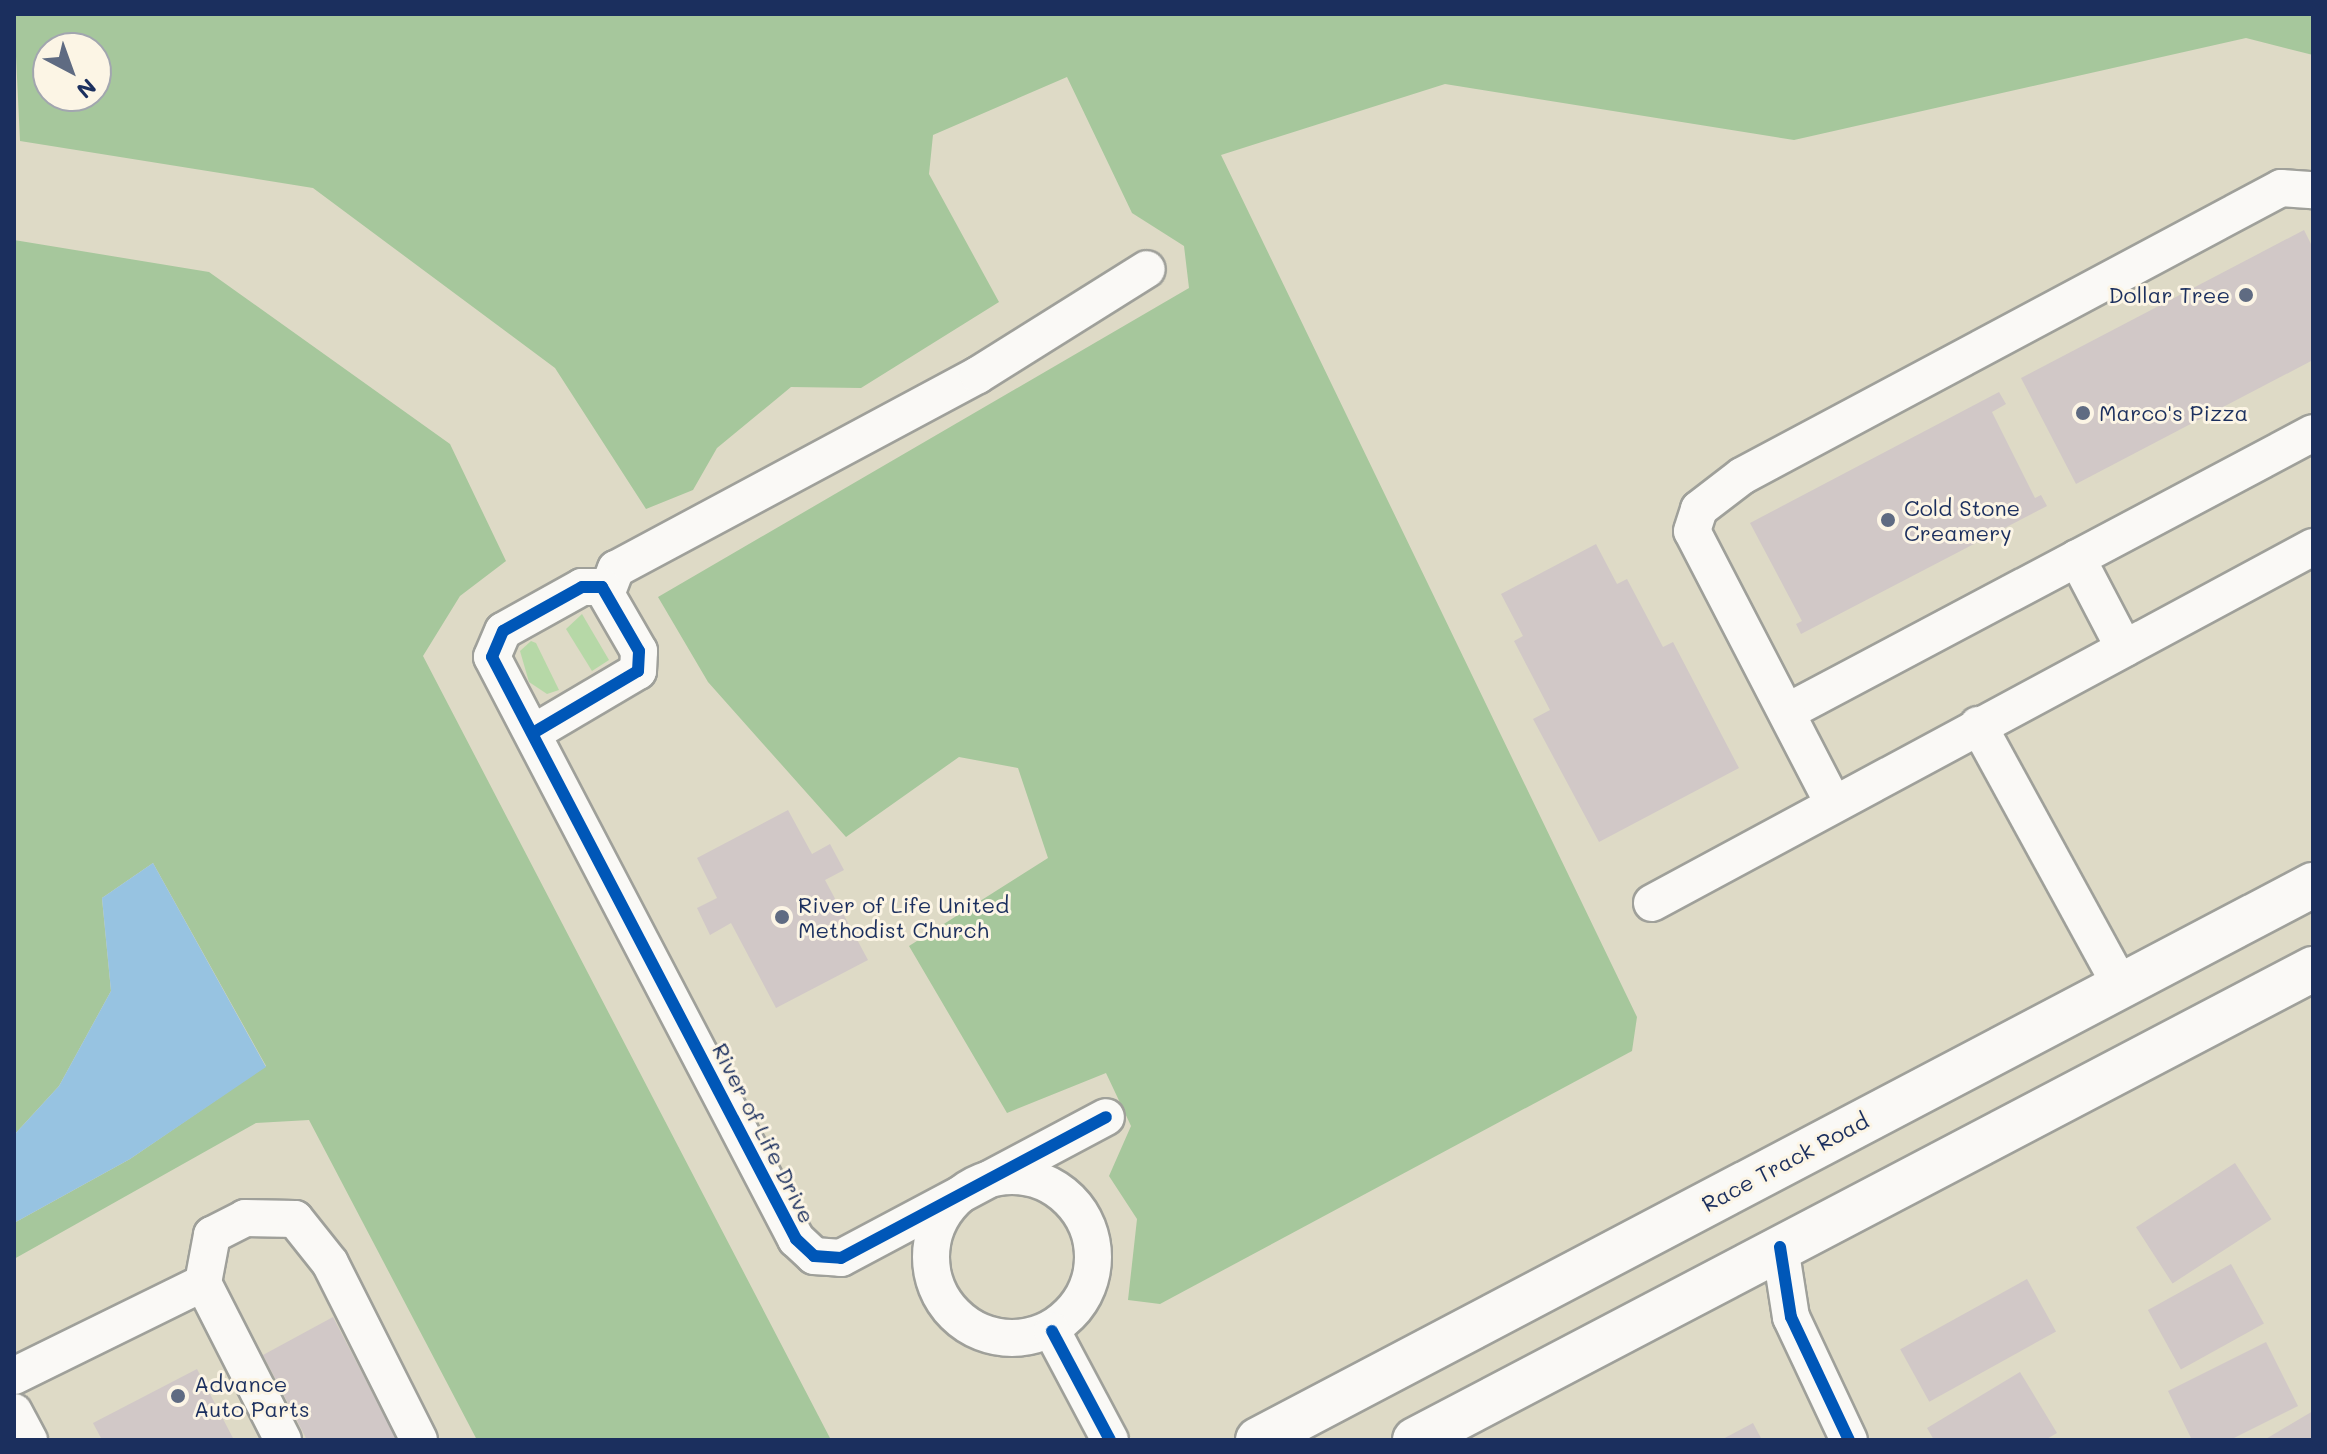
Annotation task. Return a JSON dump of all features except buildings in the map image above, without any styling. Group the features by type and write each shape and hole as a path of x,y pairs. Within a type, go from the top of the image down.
{"main road":[{"name":"Race Track Road","path":"1258,1440 2313,885"},
{"path":"1415,1440 2313,969"}],"street":[{"path":"1833,803 1692,531 1709,497 2281,188 2313,190"},
{"path":"533,733 638,671 639,651 607,592 616,569 978,375 1147,269"},
{"path":"1787,712 2313,433"},
{"path":"1652,903 2313,547"},
{"path":"2077,558 2124,648"},
{"name":"River of Life Drive","path":"607,592 582,587 495,641 492,657 802,1247 822,1259 841,1258 1106,1117"},
{"path":"1978,725 2121,986"},
{"name":"River of Life Drive","path":"1035,1176 1062,1193 1085,1224 1093,1259 1087,1290 1052,1331 1024,1339 987,1334 953,1312 934,1283 931,1234 974,1186 1035,1176"},
{"path":"283,1440 203,1283 212,1235 245,1218 295,1219 330,1263 419,1440"},
{"path":"1780,1247 1791,1317 1849,1440"},
{"path":"14,1376 203,1283"},
{"path":"1052,1331 1110,1440"},
{"path":"14,1412 29,1440"}],"green space":[{"path":"14,14 2313,14 2313,55 2246,38 1794,140 1445,84 1221,155 1637,1017 1632,1051 1160,1304 1128,1300 1137,1219 1109,1176 1131,1126 1106,1073 1007,1113 909,946 1048,858 1018,768 959,757 846,837 708,682 658,597 1189,288 1184,246 1132,213 1067,77 933,135 929,174 999,302 861,388 791,387 717,448 693,490 646,509 555,368 313,188 20,141"},
{"path":"14,240 209,272 450,444 506,561 460,596 423,656 831,1440 477,1440 309,1120 256,1123 14,1259 14,1223 130,1159 266,1066 153,863 102,898 111,991 59,1086 14,1135"},
{"path":"582,614 609,660 592,671 566,629"},
{"path":"531,641 536,643 559,690 547,694 529,682 520,651"}],"water":[{"path":"153,863 266,1067 130,1159 14,1223 14,1135 59,1086 111,991 102,898"}],"cycle path":[{"path":"533,733 638,671 639,651 602,587 582,587 503,631 492,657 796,1239 814,1256 841,1258 1106,1117"},
{"path":"1780,1247 1791,1317 1849,1440"},
{"path":"1052,1331 1110,1440"}],"place":[{"name":"Dollar Tree","path":"2246,295"},
{"name":"Marco's Pizza","path":"2083,413"},
{"name":"Cold Stone Creamery","path":"1888,520"},
{"name":"River of Life United Methodist Church","path":"782,917"},
{"name":"Advance Auto Parts","path":"178,1396"}]}
